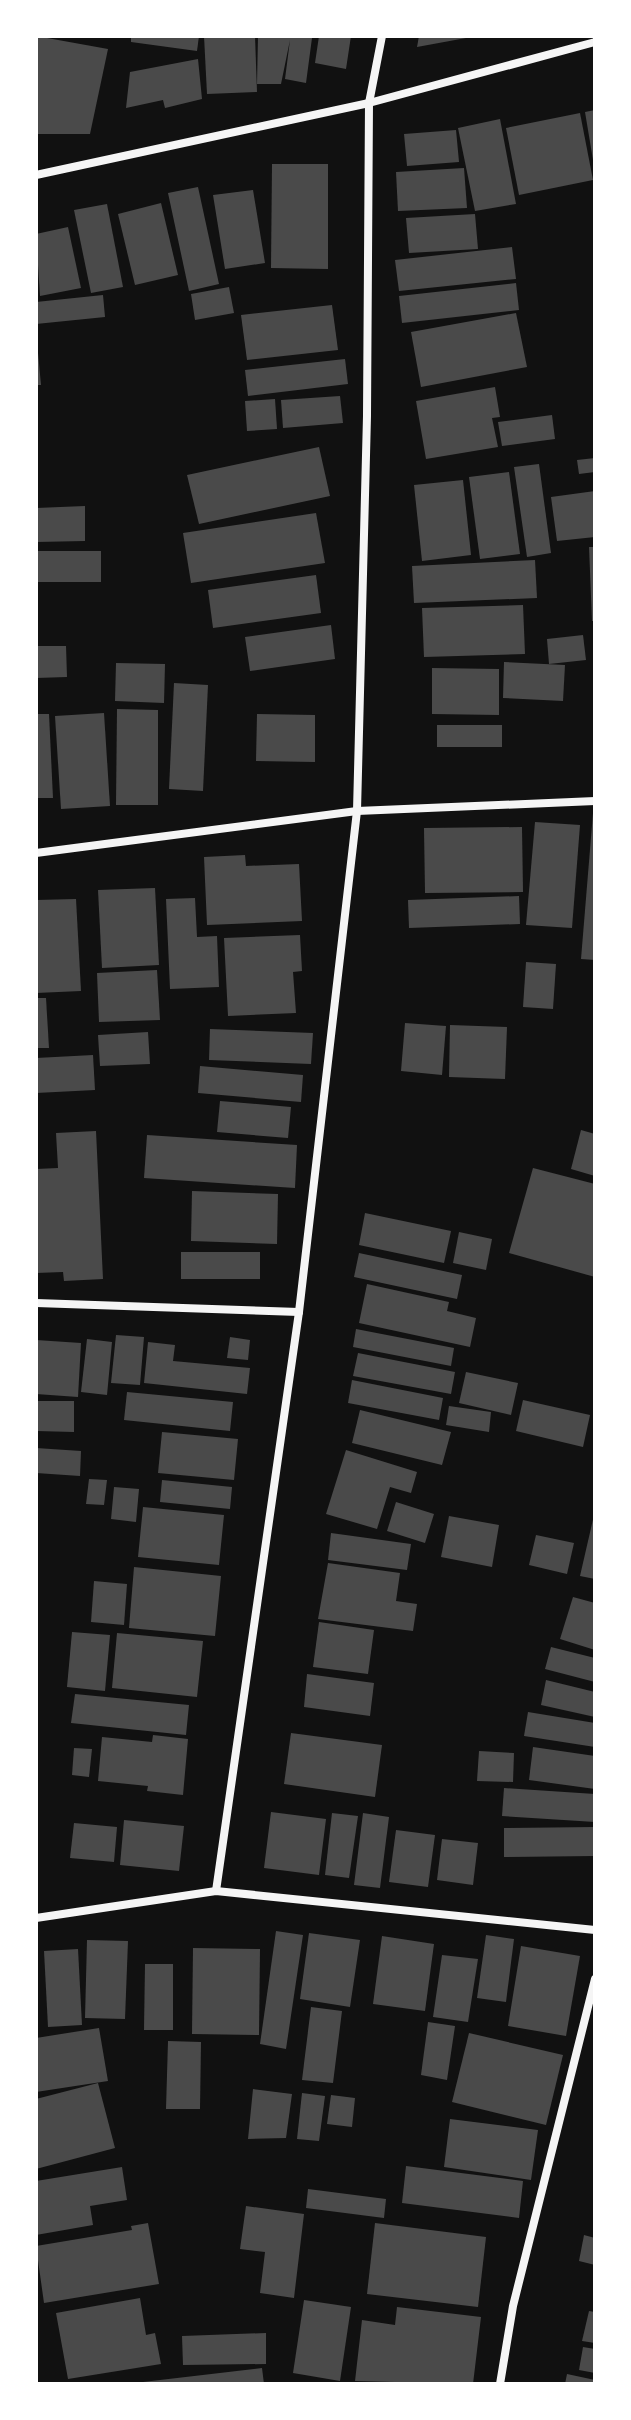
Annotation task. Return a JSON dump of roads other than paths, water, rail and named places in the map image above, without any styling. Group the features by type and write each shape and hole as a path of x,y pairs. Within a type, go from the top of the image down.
{"street":[{"path":"216,1891 299,1312 357,811 367,416 369,103 382,36"},
{"path":"36,175 369,103 595,42"},
{"path":"36,853 357,811 595,801"},
{"path":"36,1303 299,1312"},
{"path":"36,1918 216,1891 595,1930"},
{"path":"500,2384 513,2306 595,1979"}]}
